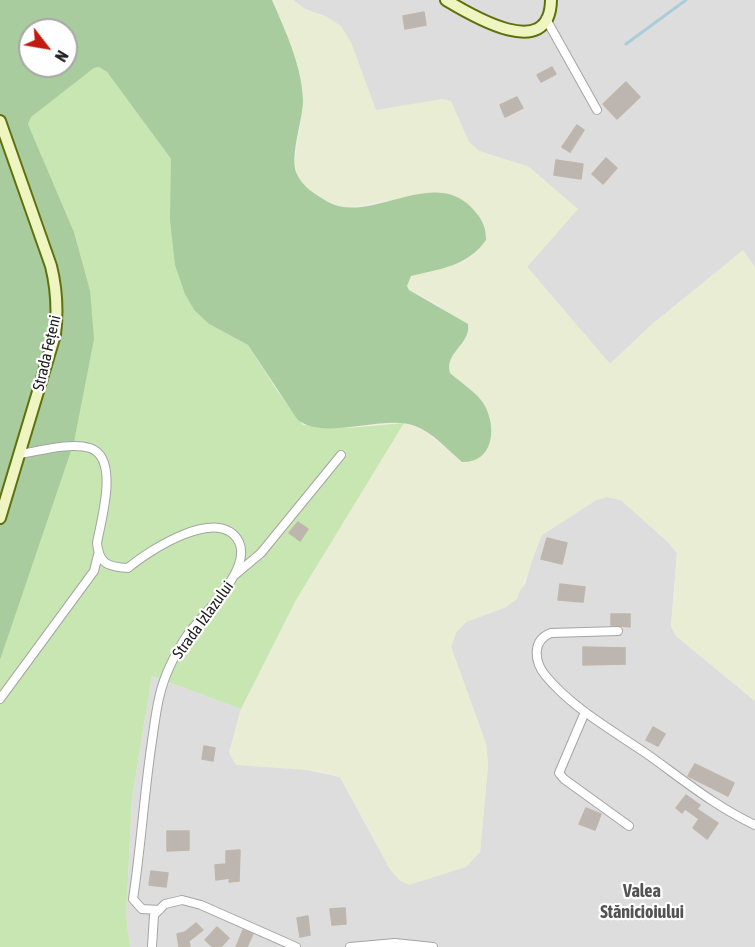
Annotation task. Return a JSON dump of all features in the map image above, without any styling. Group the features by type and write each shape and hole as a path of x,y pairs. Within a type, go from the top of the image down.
{"street":[{"path":"446,0 475,17 510,31 533,30 546,19 551,0"},
{"path":"546,19 597,110"},
{"name":"Strada Fețeni","path":"0,121 45,247 57,290 55,335 0,518"},
{"path":"0,699 94,571 107,482 107,467 104,459 91,448 79,447 20,454"},
{"path":"235,574 261,553 341,455"},
{"name":"Strada Izlazului","path":"98,553 103,562 109,566 128,568 151,549 193,532 216,526 228,530 238,542 240,558 235,574 187,636 170,666 158,698 142,813 134,899 142,909 159,910"},
{"path":"618,631 551,633 538,642 536,652 544,674 585,712 721,806 755,825"},
{"path":"585,712 559,773 629,826"},
{"path":"152,947 152,920 159,910 174,901 191,902 296,947"},
{"path":"350,947 395,943 433,947"}],"shaded area":[{"path":"293,0 755,0 755,267 743,251 650,326 610,364 527,267 577,209 529,167 479,151 469,142 450,101 376,111 327,17 305,9"},
{"path":"607,497 621,500 677,553 671,626 676,636 755,701 755,947 130,947 126,916 132,798 152,676 241,709 229,753 340,777 390,869 480,852 488,764 486,744 451,647 456,632 466,622 506,607 525,584 542,535 596,500"}],"green space":[{"path":"0,0 272,0 300,74 303,100 295,165 296,172 305,186 328,202 345,207 363,207 420,194 439,193 456,197 472,208 482,222 486,240 471,256 453,265 411,276 407,286 409,290 468,324 466,338 451,359 450,373 474,392 485,406 491,425 490,443 480,457 462,462 434,437 415,426 388,423 322,428 308,425 297,419 248,345 209,324 195,311 185,294 175,265 170,220 171,159 107,72 99,67 94,68 31,117 28,124 74,232 90,290 94,339 74,442 0,660"},
{"path":"272,0 293,0 305,9 327,17 341,26 351,42 376,110 442,99 451,101 469,142 479,151 529,167 578,209 527,267 610,364 650,326 743,250 755,267 755,701 676,636 671,626 677,553 621,500 607,497 596,500 542,535 517,599 506,607 466,622 456,632 451,647 486,744 488,764 480,852 466,867 409,885 399,880 390,869 340,777 321,771 236,765 229,753 241,709 296,600 404,423 424,431 462,462 463,385 450,373 448,366 450,358 467,338 438,304 409,290 407,286 411,276 465,261 479,250 387,200 351,208 331,204 303,186 296,170 295,158 303,98 300,80 285,29"},
{"path":"99,67 107,72 171,159 172,190 195,311 209,324 248,345 278,392 303,425 348,428 404,423 296,600 241,709 152,676 132,798 126,916 130,947 0,947 0,660 42,529 90,290 74,232 28,124 30,117 94,68"}],"building":[{"path":"424,12 426,25 405,29 403,16"},
{"path":"552,67 556,74 541,82 537,75"},
{"path":"626,82 640,97 617,119 603,104"},
{"path":"517,97 523,108 505,117 500,105"},
{"path":"577,125 584,130 570,152 562,147"},
{"path":"606,158 617,168 603,184 592,174"},
{"path":"556,160 583,164 581,179 554,175"},
{"path":"298,522 308,529 300,541 289,533"},
{"path":"547,538 567,543 562,564 541,559"},
{"path":"560,584 585,587 583,602 558,600"},
{"path":"611,614 630,614 630,627 611,625"},
{"path":"583,647 625,648 625,664 583,665"},
{"path":"653,727 665,734 658,746 646,740"},
{"path":"204,746 215,748 213,761 202,759"},
{"path":"695,764 734,783 728,796 688,776"},
{"path":"686,795 700,805 697,809 718,823 707,839 693,828 699,819 685,809 682,813 676,808"},
{"path":"586,808 601,814 595,830 579,824"},
{"path":"167,831 189,831 189,850 167,851"},
{"path":"240,850 239,881 229,882 230,878 216,880 215,865 226,864 226,851"},
{"path":"151,871 168,873 166,887 149,885"},
{"path":"345,908 346,924 332,925 330,909"},
{"path":"308,916 310,935 300,937 297,918"},
{"path":"196,923 203,930 189,941 190,947 179,947 177,934 185,932"},
{"path":"217,927 229,938 221,947 213,947 205,940"},
{"path":"243,930 253,934 247,947 236,947"}],"waterway":[{"path":"626,44 686,0"}],"district":[{"name":"Valea Stănicioiului","path":"642,901"}]}
